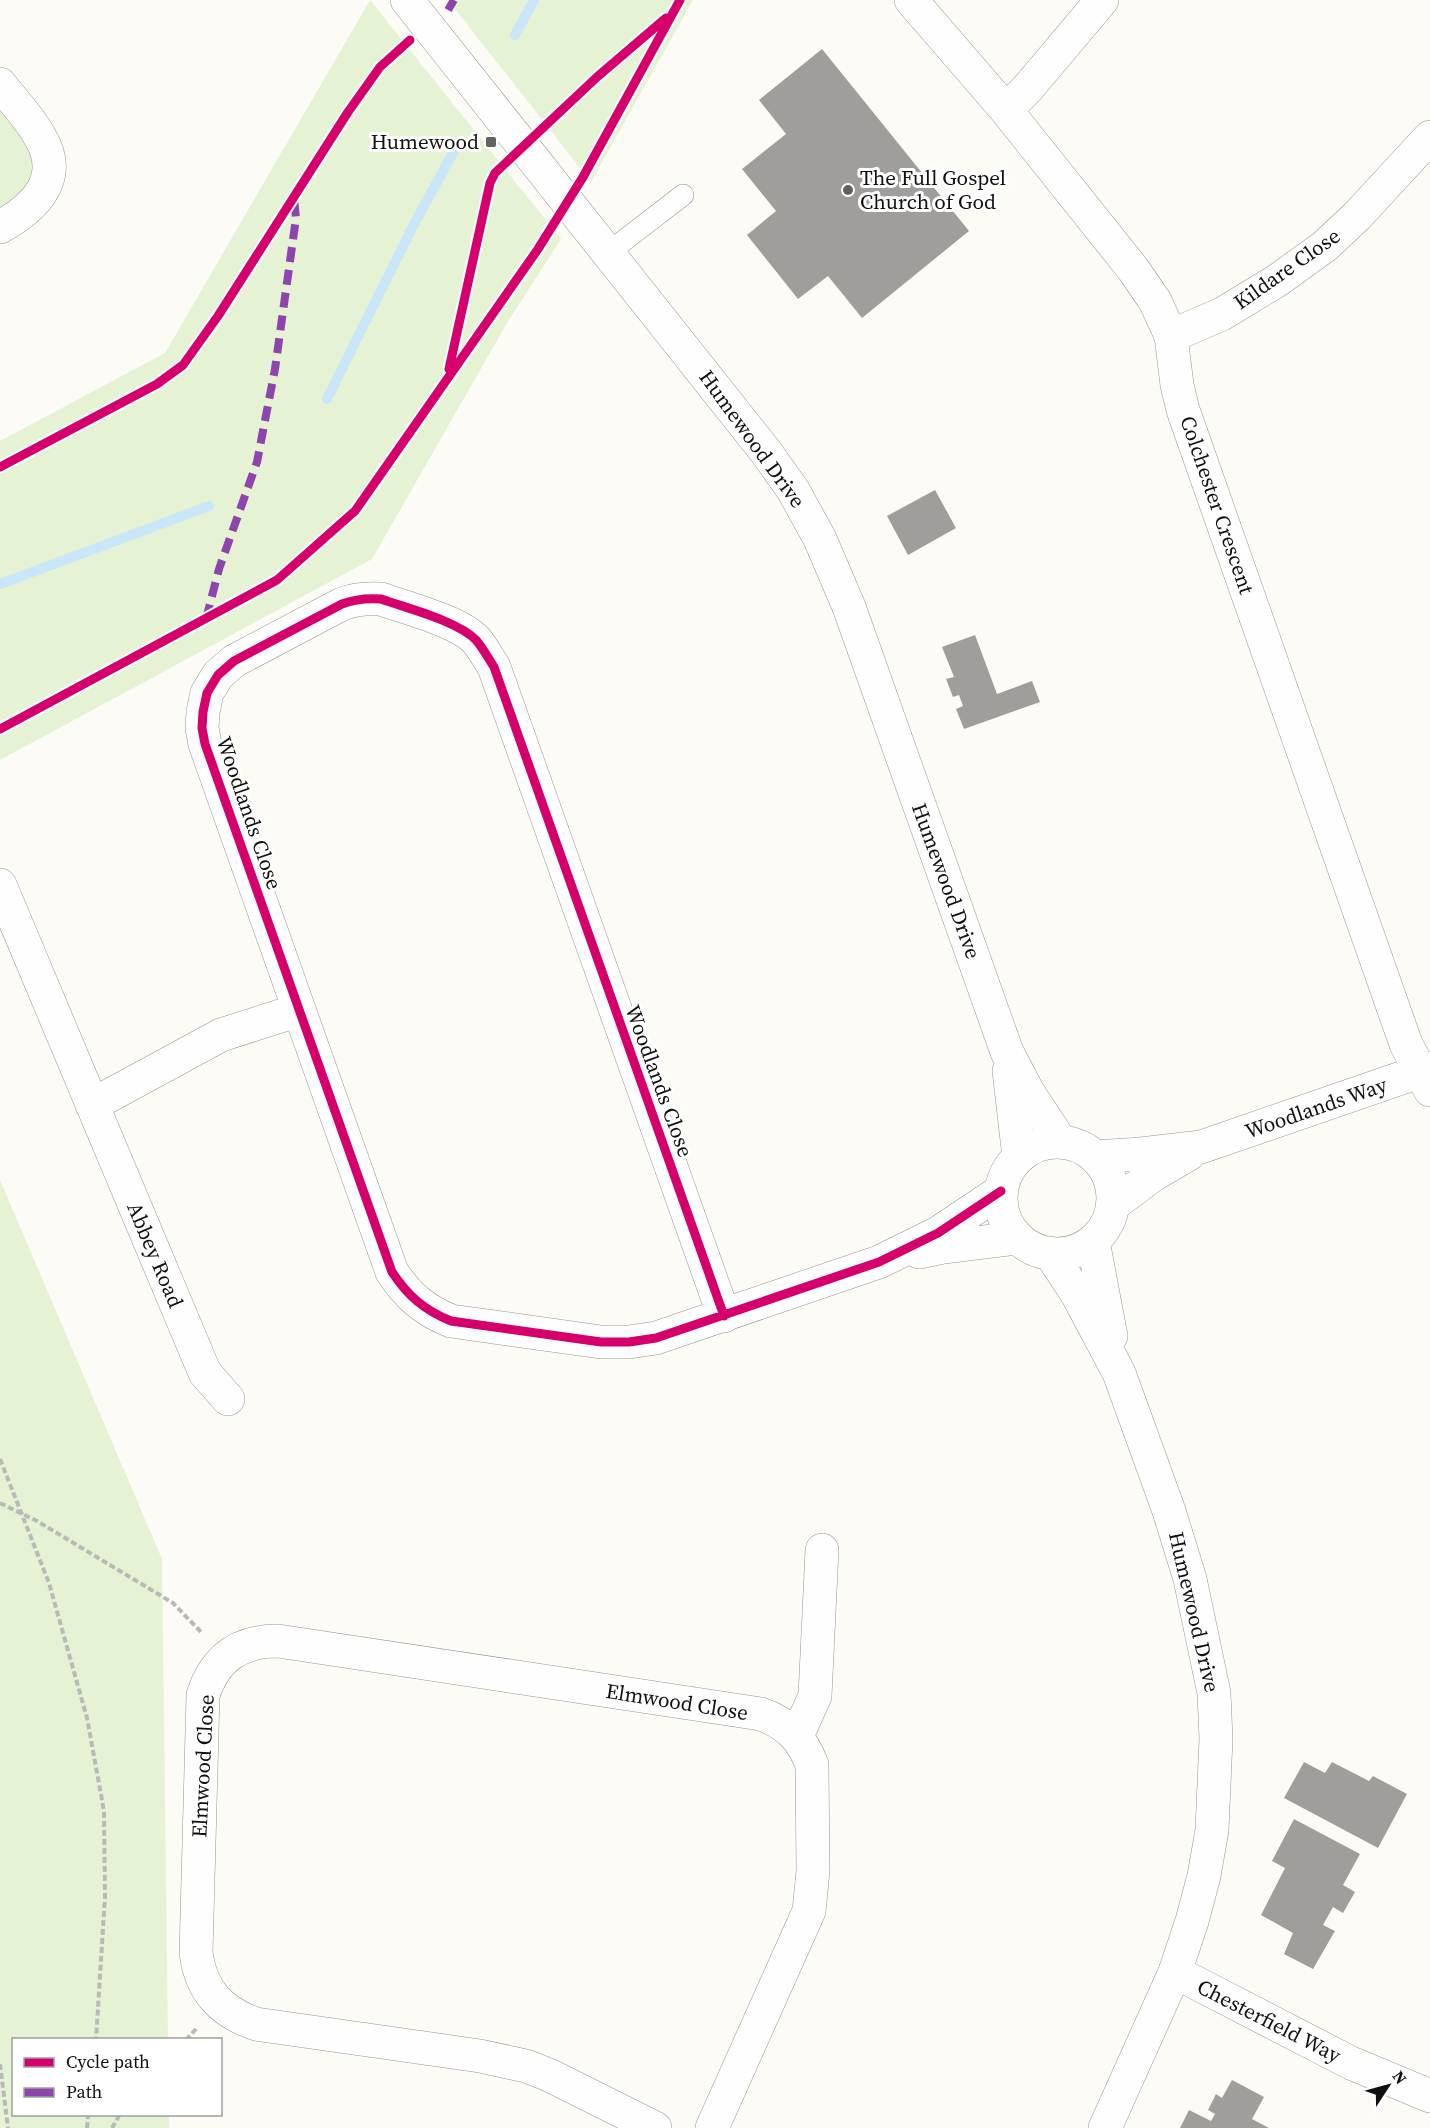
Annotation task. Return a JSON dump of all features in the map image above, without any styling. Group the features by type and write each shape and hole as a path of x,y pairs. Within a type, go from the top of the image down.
{"street":[{"name":"Humewood Drive","path":"407,0 609,252 766,452 793,490 820,539 853,618 1007,1052 1028,1092 1061,1142"},
{"name":"Colchester Crescent","path":"911,0 1006,110 1133,269 1155,301 1171,336 1177,385 1183,410 1402,1033 1427,1077"},
{"path":"1006,110 1027,89 1102,0"},
{"path":"0,84 40,137 48,154 49,169 46,185 38,199 16,218 0,227"},
{"name":"Kildare Close","path":"1171,336 1222,314 1309,259 1425,155"},
{"name":"Woodlands Close","path":"724,1316 494,667 474,638 457,626 381,599 355,599 234,662 218,675 207,693 202,728 205,744 392,1272 417,1304 451,1321 601,1342 629,1342 656,1338 724,1316 879,1262 943,1247 1018,1238"},
{"name":"Abbey Road","path":"0,885 205,1373 228,1399"},
{"path":"92,1105 221,1035 299,1010"},
{"name":"Humewood Drive","path":"1007,1052 1019,1157"},
{"name":"Woodlands Way","path":"1095,1157 1201,1147 1427,1077"},
{"path":"1061,1142 1079,1147 1102,1164 1111,1183 1113,1204 1106,1225 1093,1241 1073,1251 1050,1253 1027,1245 1018,1238 1004,1216 1001,1191 1007,1172 1019,1157 1028,1149 1039,1145 1061,1142"},
{"name":"Woodlands Way","path":"1113,1204 1153,1175 1201,1147"},
{"name":"Woodlands Close","path":"879,1262 938,1233 1001,1191"},
{"name":"Humewood Drive","path":"1093,1241 1119,1373"},
{"name":"Humewood Drive","path":"1050,1253 1077,1294 1119,1373 1169,1510 1190,1580 1214,1693 1216,1739 1212,1830 1204,1876 1175,1972 1105,2128"},
{"path":"797,1736 815,1696 822,1550"},
{"name":"Elmwood Close","path":"655,2128 549,2075 526,2066 480,2056 256,2024 239,2018 219,2004 206,1985 198,1967 196,1953 203,1695 207,1681 225,1658 250,1644 278,1641 761,1714 787,1726 806,1750 812,1765 813,1871 809,1911 712,2128"},
{"name":"Chesterfield Way","path":"1175,1972 1350,2062 1430,2096"}],"lane":[{"path":"609,252 682,195"}],"path":[{"path":"0,1460 49,1583 87,1718 104,1811 105,1896 96,2038"},
{"path":"0,1503 173,1603 225,1658"},
{"path":"0,2064 8,2128"}],"green space":[{"path":"370,0 561,239 507,323 372,559 0,760 0,441 165,353"},
{"path":"448,0 693,0 591,182"},
{"path":"0,103 37,160 29,189 0,214"},
{"path":"0,1180 162,1559 168,2038 12,2038 12,2116 169,2116 169,2128 0,2128"}],"building":[{"name":"The Full Gospel Church of God","path":"822,49 969,231 862,318 828,276 798,299 747,235 776,211 742,169 786,134 759,100"},
{"path":"935,490 956,528 908,555 887,516"},
{"path":"975,635 997,694 1032,681 1040,702 964,729 956,709 963,706 959,695 953,697 946,679 954,677 942,647"},
{"path":"1304,1762 1325,1773 1332,1762 1369,1781 1373,1776 1407,1794 1378,1848 1284,1798"},
{"path":"1294,1819 1360,1854 1343,1885 1355,1892 1343,1913 1333,1907 1323,1925 1335,1931 1313,1969 1284,1954 1293,1933 1261,1915 1285,1868 1272,1861"},
{"path":"1232,2080 1264,2097 1252,2119 1269,2128 1180,2128 1189,2110 1211,2121 1215,2114 1208,2110 1216,2094 1222,2098"}],"waterway":[{"path":"515,35 534,0"},
{"path":"327,399 413,226 455,149"},
{"path":"0,584 209,506"}],"marked path":[{"path":"448,10 454,0"},
{"path":"206,619 219,569 257,462 275,369 296,218 294,199"}],"cycle path":[{"path":"0,729 277,580 355,511 538,249 583,177 680,0"},
{"path":"449,369 490,183 495,173 597,77 666,18"},
{"path":"0,467 157,384 183,365 218,316 348,112 380,67 410,40"},
{"path":"724,1316 494,667 479,643 468,633 445,621 381,599 366,599 342,604 234,661 218,675 207,693 202,728 205,744 392,1272 404,1288 425,1307 451,1321 601,1342 629,1342 656,1338 879,1262 938,1233 1001,1191"}],"place":[{"name":"Humewood","path":"491,142"},
{"name":"The Full Gospel Church of God","path":"848,190"}]}
